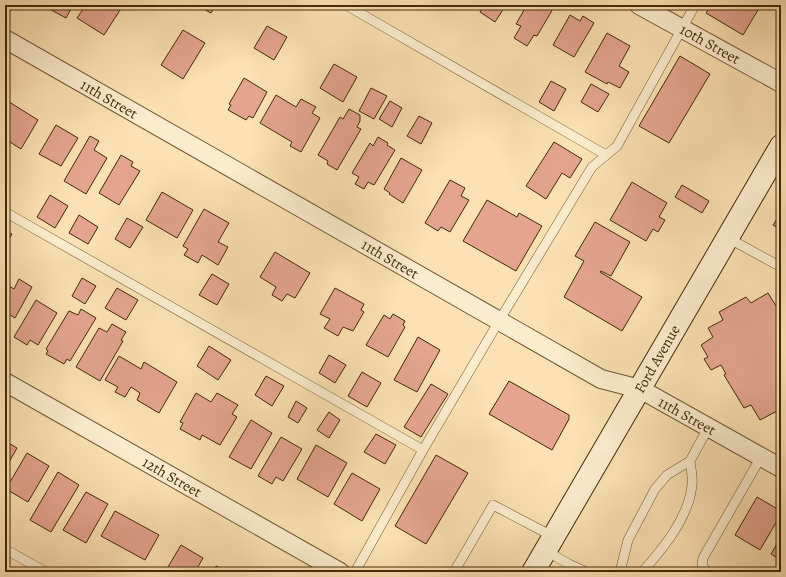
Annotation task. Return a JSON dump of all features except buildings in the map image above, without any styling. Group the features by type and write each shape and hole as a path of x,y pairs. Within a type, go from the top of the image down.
{"main road":[{"name":"Ford Avenue","path":"533,572 727,238 780,151"}],"street":[{"name":"10th Street","path":"639,5 781,84"},
{"name":"11th Street","path":"5,39 601,380 640,390 781,468"},
{"name":"12th Street","path":"5,382 340,572"}],"lane":[{"path":"346,5 606,155"},
{"path":"355,572 423,450 592,167 617,146 695,5"},
{"path":"5,212 423,450"},
{"path":"727,238 781,267"},
{"path":"620,572 628,540 655,489 667,475 690,461 708,428"},
{"path":"707,572 702,565 703,558 761,457"},
{"path":"642,572 658,555 678,524 689,502 692,484 690,461"},
{"path":"454,572 493,505 550,544 569,564 587,572"},
{"path":"5,549 46,572"}]}
